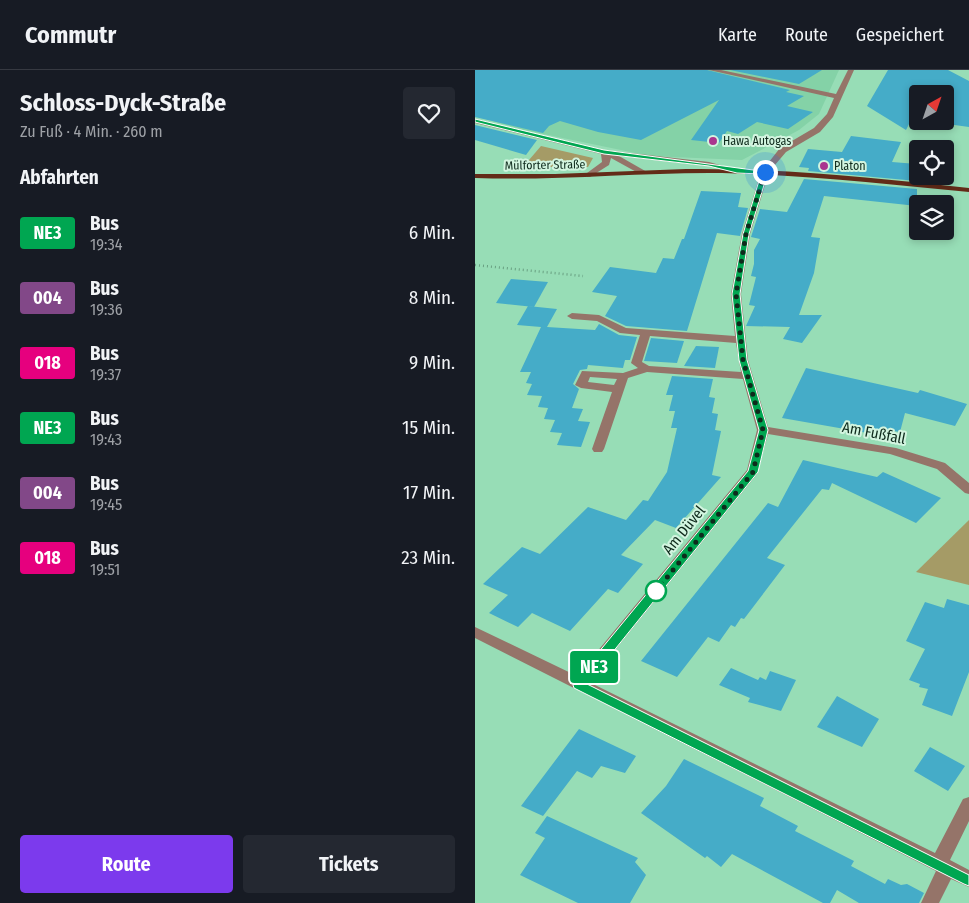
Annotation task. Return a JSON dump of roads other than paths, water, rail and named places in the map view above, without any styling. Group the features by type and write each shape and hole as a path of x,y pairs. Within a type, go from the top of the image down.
{"main road":[{"name":"Mülforter Straße","path":"475,176 533,177 643,172 737,171 969,190"}],"street":[{"path":"712,70 839,97"},
{"path":"765,172 783,150 817,130 831,115 851,70"},
{"path":"475,121 604,152 709,164 737,171"},
{"path":"604,152 643,172"},
{"path":"590,175 606,163 607,158 604,152"},
{"name":"Am Düvel","path":"579,685 753,472 763,430 743,360 736,294 746,234 765,172"},
{"path":"572,316 599,318 624,331 741,340"},
{"path":"646,333 636,363 647,369"},
{"path":"619,389 581,386 586,373 623,376 647,369 748,376"},
{"path":"599,449 623,376"},
{"name":"Am Fußfall","path":"763,430 892,451 941,466 969,490"},
{"path":"475,632 969,879"},
{"path":"931,903 943,865 969,804"}],"place":[{"name":"Hawa Autogas","path":"713,141"},
{"name":"Platon","path":"824,166"}]}
